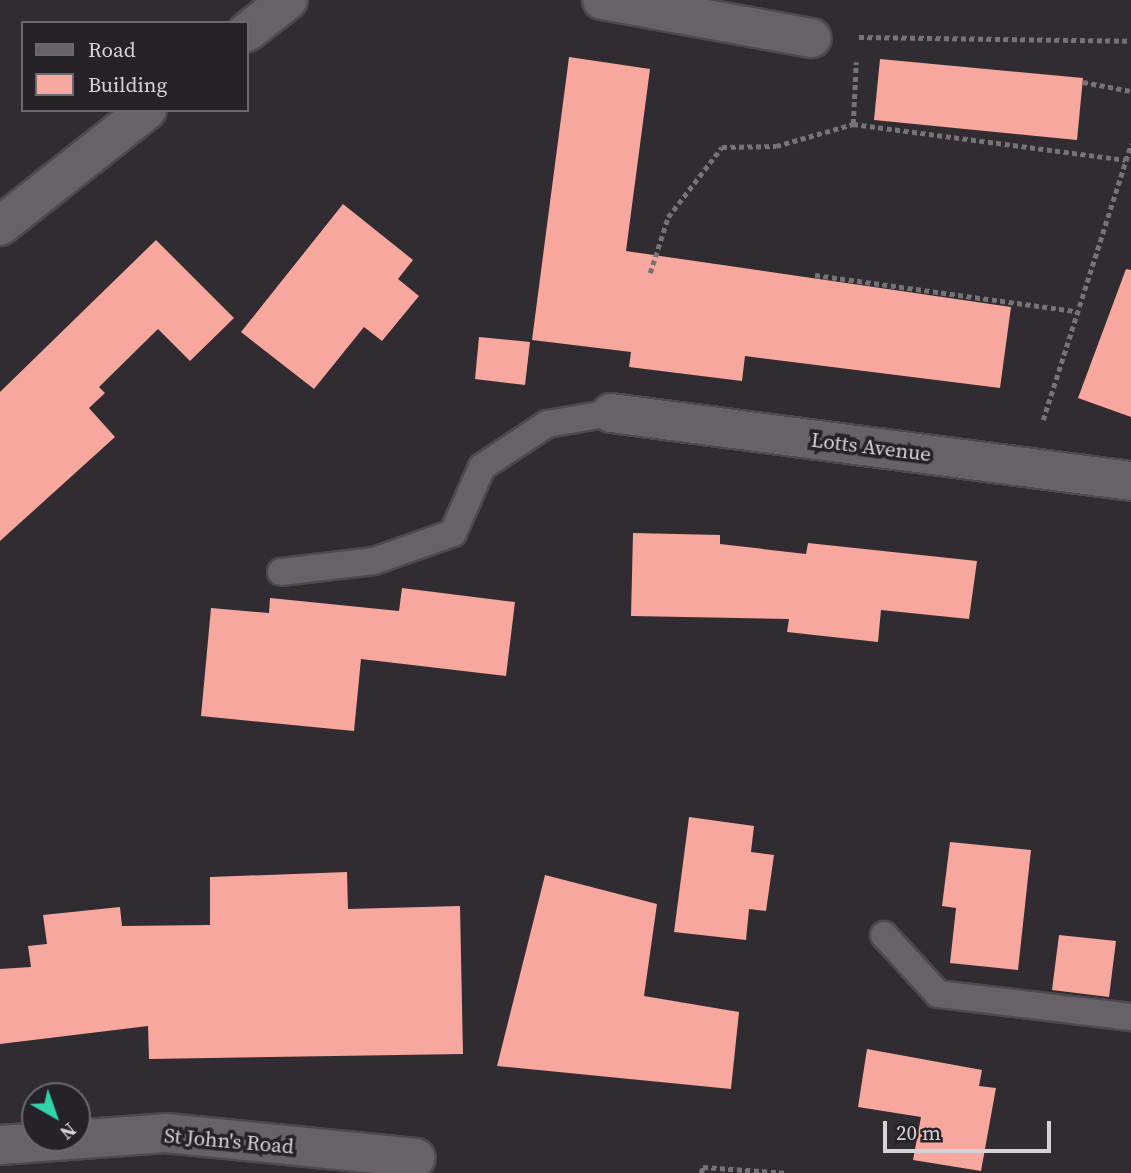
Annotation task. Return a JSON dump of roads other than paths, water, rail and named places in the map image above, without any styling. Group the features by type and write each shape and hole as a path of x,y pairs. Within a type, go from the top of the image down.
{"street":[{"path":"248,31 288,0"},
{"path":"602,0 813,38"},
{"path":"0,226 144,112"},
{"name":"Lotts Avenue","path":"611,413 1131,481"},
{"name":"St John's Road","path":"0,1145 166,1133 416,1158"}],"lane":[{"path":"281,572 374,561 453,533 482,467 547,424 611,413"},
{"path":"884,934 938,994 1131,1017"}]}
